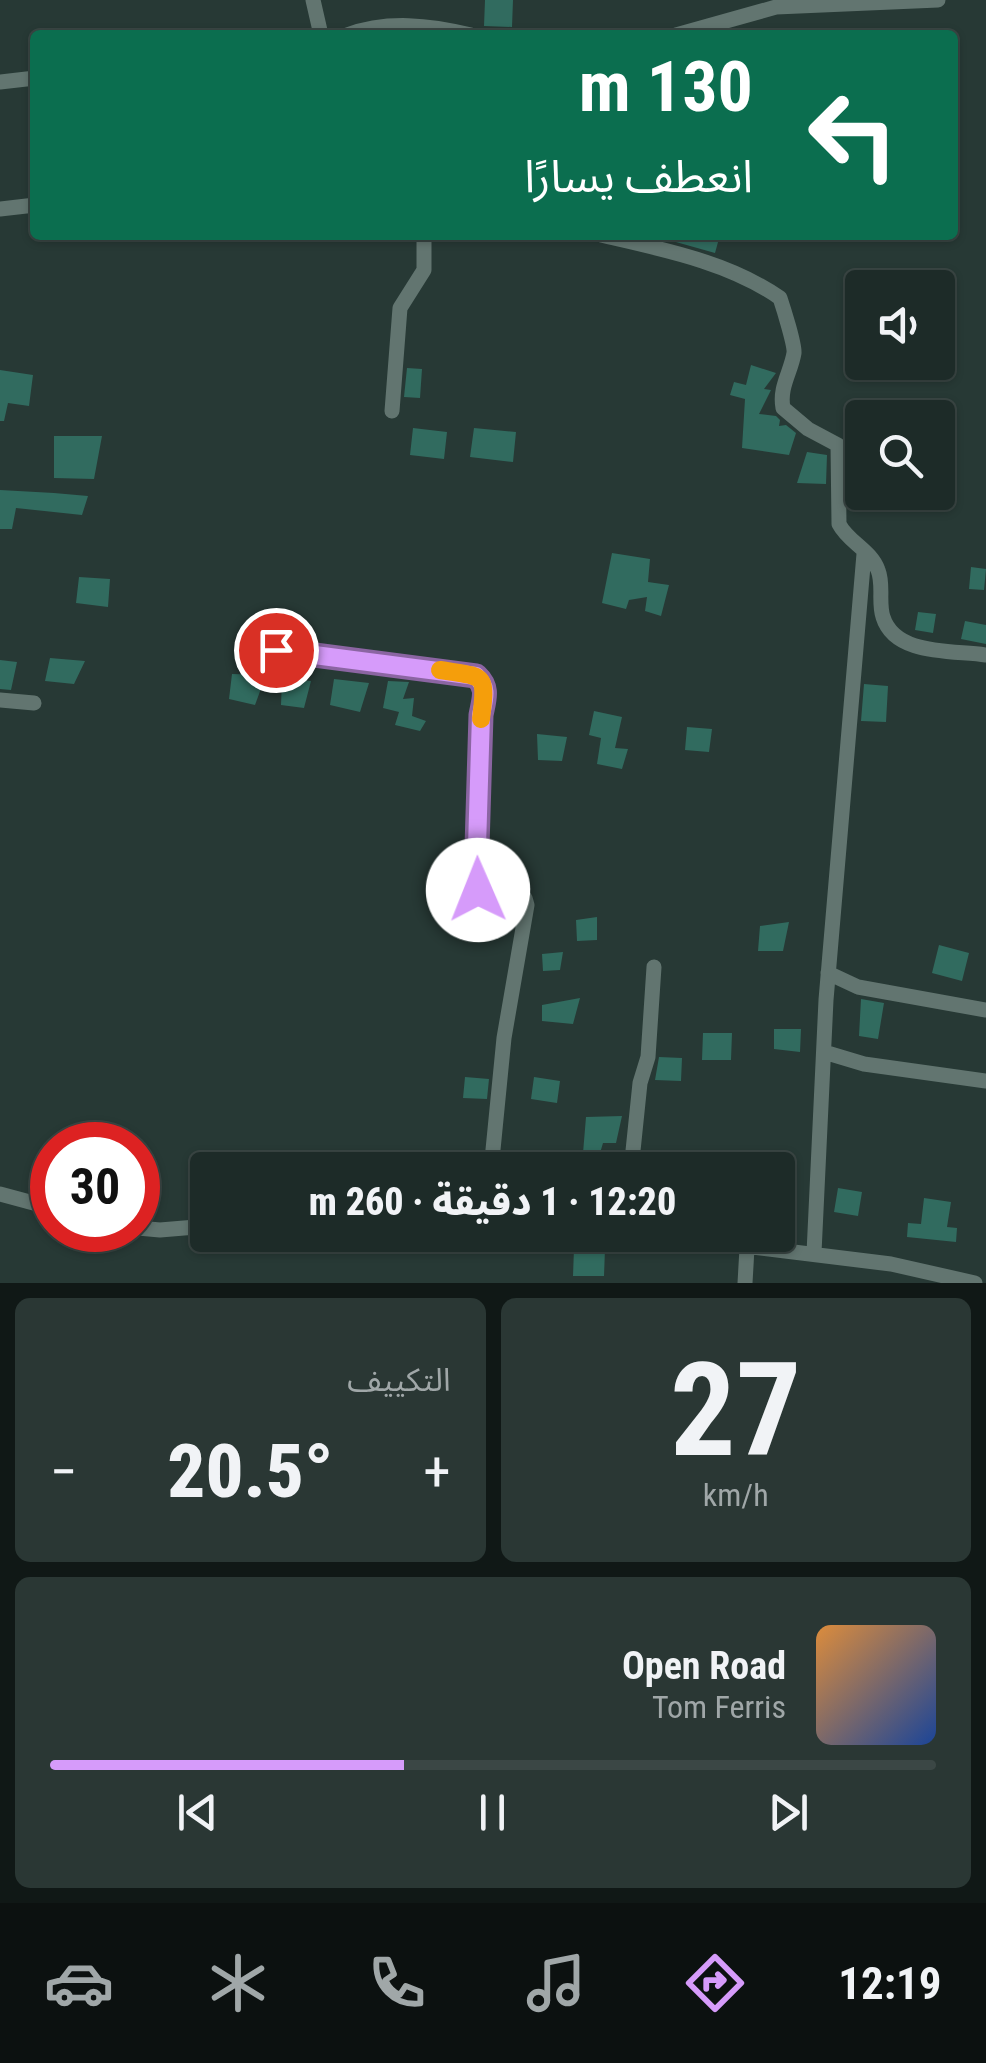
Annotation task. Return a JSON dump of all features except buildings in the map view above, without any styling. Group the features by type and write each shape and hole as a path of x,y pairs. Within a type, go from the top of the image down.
{"street":[{"path":"314,0 320,30"},
{"path":"693,30 763,10 826,2 938,0"},
{"path":"362,30 395,25 433,30"},
{"path":"0,82 30,79"},
{"path":"0,209 30,206"},
{"path":"392,411 400,308 424,270 424,240"},
{"path":"623,240 670,251 744,279 780,298 794,344 782,390 783,408 838,445 839,524 843,532 858,542 879,572 884,623 907,646 986,655"},
{"path":"814,1253 828,973 864,554"},
{"path":"276,650 476,676 483,682 486,690 481,715 476,880 478,890 486,896 518,894 527,905 504,1038 493,1152"},
{"path":"0,700 34,703"},
{"path":"634,1152 640,1083 648,1057 654,967"},
{"path":"828,973 858,987 986,1010"},
{"path":"824,1052 864,1064 986,1081"},
{"path":"0,1194 30,1202"},
{"path":"160,1230 190,1228"},
{"path":"745,1283 747,1252"},
{"path":"795,1252 892,1264 975,1283"},
{"path":"890,1283 892,1264"}],"slow traffic":[{"path":"440,670 476,676 483,682 486,690 481,719"}],"route":[{"path":"276,650 476,676 483,682 486,690 478,770 478,890"}]}
